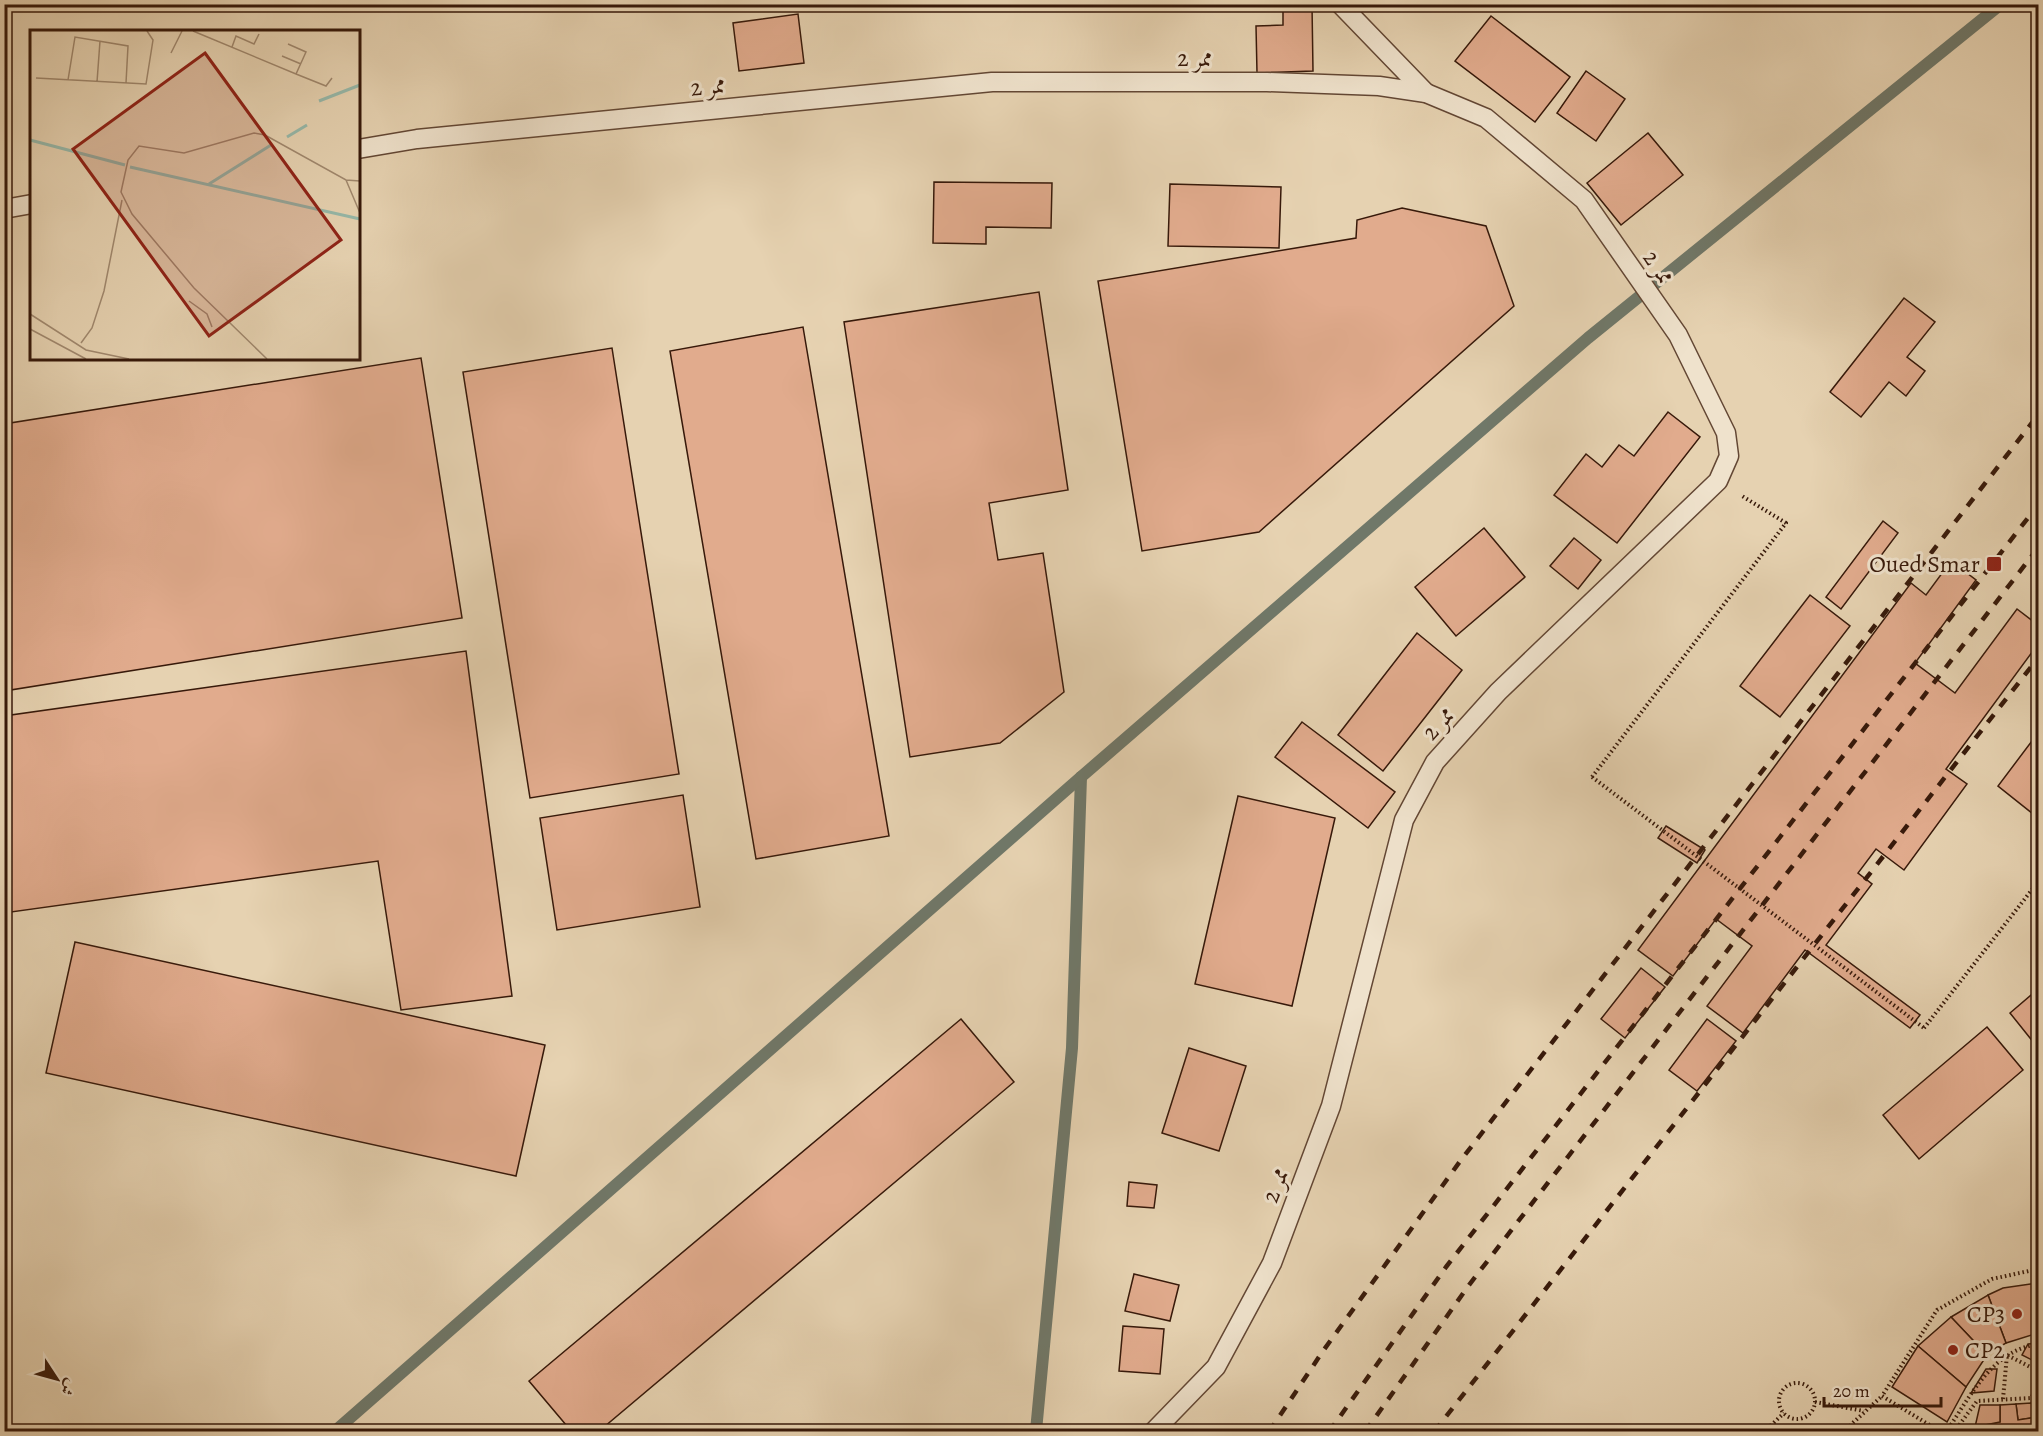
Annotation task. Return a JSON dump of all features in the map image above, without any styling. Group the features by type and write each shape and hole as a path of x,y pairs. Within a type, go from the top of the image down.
{"lane":[{"path":"1340,4 1426,93"},
{"name":"ممر 2","path":"360,149 417,139 992,82 1267,82 1379,86 1426,93 1486,118 1584,200 1678,335 1726,433 1728,456 1718,481 1498,692 1435,762 1404,820 1331,1106 1272,1263 1216,1367 1153,1431"},
{"path":"4,208 30,204"}],"path":[{"path":"1718,481 1786,523 1592,777 1924,1028 2038,882"},
{"path":"1843,1431 1882,1396 1937,1310 1992,1279 2038,1269"},
{"path":"1946,1431 1988,1370 2007,1355 2026,1346 2038,1344"},
{"path":"2007,1355 2038,1371"},
{"path":"2003,1399 2007,1355"},
{"path":"1792,1384 1808,1387 1815,1402 1811,1413 1801,1419 1788,1417 1784,1413 1780,1408 1780,1395 1792,1384"},
{"path":"1954,1431 1977,1401 2031,1398 2038,1386"},
{"path":"1882,1396 1941,1431"},
{"path":"1815,1402 1865,1412"},
{"path":"1764,1431 1784,1413"}],"building":[{"path":"1283,5 1312,5 1313,71 1257,73 1256,26 1283,25"},
{"path":"798,14 804,63 739,71 733,23"},
{"path":"1491,16 1570,77 1535,122 1455,61"},
{"path":"1586,71 1625,99 1596,141 1557,113"},
{"path":"1648,133 1683,175 1621,225 1587,183"},
{"path":"934,182 1052,183 1051,228 986,227 986,244 933,243"},
{"path":"1170,184 1281,187 1279,248 1168,246"},
{"path":"1402,208 1486,226 1514,306 1259,532 1142,551 1098,281 1356,238 1357,220"},
{"path":"1039,292 1068,490 989,503 998,560 1043,553 1064,692 1000,743 910,757 844,322"},
{"path":"1904,298 1935,322 1907,357 1925,371 1906,396 1889,382 1861,417 1830,392"},
{"path":"803,327 889,836 756,859 670,351"},
{"path":"612,348 679,774 530,798 463,372"},
{"path":"421,358 462,618 4,691 4,424"},
{"path":"1668,412 1700,437 1617,543 1554,495 1586,454 1602,467 1619,445 1634,456"},
{"path":"1883,521 1898,533 1841,609 1826,597"},
{"path":"1484,528 1525,577 1456,636 1415,587"},
{"path":"1574,538 1601,560 1578,589 1550,566"},
{"path":"1951,561 1976,580 1915,663 1955,693 2017,609 2038,625 2038,644 1946,769 1967,784 1904,870 1876,849 1858,873 1872,884 1826,945 1920,1015 1910,1028 1805,950 1743,1033 1707,1006 1752,946 1716,919 1673,976 1638,950 1911,583 1926,595"},
{"path":"1810,595 1850,626 1780,717 1740,686"},
{"path":"1417,633 1462,670 1383,771 1338,735"},
{"path":"466,651 512,996 401,1010 378,861 4,913 4,716"},
{"path":"1302,722 1395,792 1368,828 1275,757"},
{"path":"2038,733 2038,818 1998,786"},
{"path":"683,795 700,907 557,930 540,818"},
{"path":"1238,796 1335,818 1292,1006 1195,984"},
{"path":"1666,826 1705,850 1697,863 1658,838"},
{"path":"75,942 545,1045 516,1176 46,1073"},
{"path":"1641,968 1665,987 1625,1038 1601,1019"},
{"path":"2038,989 2038,1048 2010,1013"},
{"path":"961,1019 1014,1082 598,1432 572,1432 529,1381"},
{"path":"1707,1019 1736,1041 1697,1091 1669,1070"},
{"path":"1987,1027 2023,1070 1919,1159 1883,1115"},
{"path":"1189,1048 1246,1066 1219,1151 1162,1133"},
{"path":"1129,1182 1157,1185 1154,1208 1127,1206"},
{"path":"1134,1274 1179,1285 1170,1321 1125,1311"},
{"name":"CP3","path":"2038,1283 2038,1333 2006,1343 1988,1295 2003,1288"},
{"path":"1988,1295 2006,1343 1987,1355 1951,1317"},
{"name":"CP2","path":"1951,1317 1987,1355 1966,1387 1918,1346"},
{"path":"1123,1326 1164,1329 1160,1374 1119,1371"},
{"path":"2038,1343 2038,1363 2022,1355 2028,1344"},
{"path":"1918,1346 1966,1387 1947,1422 1892,1387"},
{"path":"1986,1369 1997,1369 1994,1391 1971,1393"},
{"path":"2038,1391 2038,1413 2031,1403"},
{"path":"2031,1403 2038,1417 2018,1420 2016,1404"},
{"path":"2016,1404 2018,1420 2038,1417 2038,1432 1973,1432 1975,1427 2000,1422 2000,1405"},
{"path":"1980,1405 2000,1405 2000,1422 1975,1427"}],"waterway":[{"path":"334,1432 1081,777 1588,338 2001,4"},
{"path":"1036,1431 1072,1048 1081,777"}],"railway":[{"path":"1269,1432 1323,1351 1461,1160 2038,415"},
{"path":"1329,1432 1446,1267 2038,505"},
{"path":"1365,1432 1469,1285 2038,548"},
{"path":"1434,1432 2038,658"}],"place":[{"name":"Oued Smar","path":"1994,564"},
{"name":"CP3","path":"2017,1314"},
{"name":"CP2","path":"1953,1350"}]}
